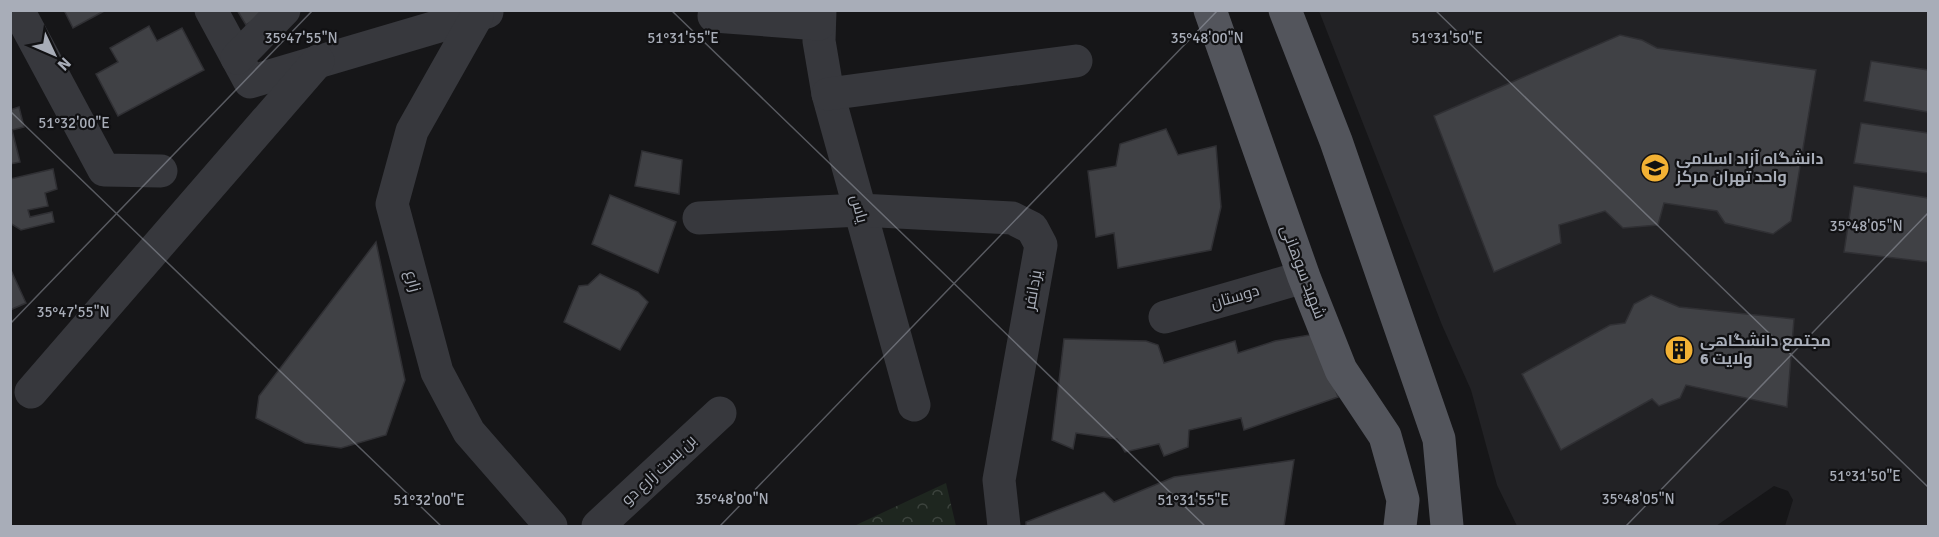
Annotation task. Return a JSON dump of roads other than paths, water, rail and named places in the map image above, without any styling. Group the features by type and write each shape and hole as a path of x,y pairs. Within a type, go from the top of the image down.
{"main road":[{"name":"شهید سوهانی","path":"1210,10 1304,277 1341,370 1385,436 1403,500 1400,526"},
{"path":"1285,10 1336,141 1439,439 1447,526"}],"street":[{"path":"18,10 104,170 161,171"},
{"path":"211,10 250,82 485,13"},
{"path":"237,58 284,10"},
{"name":"زارع","path":"485,13 411,131 392,204 437,372 469,432 551,526"},
{"path":"714,16 820,17"},
{"name":"یاس","path":"820,17 819,41 828,94 914,405"},
{"path":"31,392 318,61"},
{"path":"828,94 1076,61"},
{"name":"یزدانفر","path":"699,218 860,210 1012,218 1032,228 1041,245 999,480 1004,526"},
{"name":"دوستان","path":"1165,317 1304,277"},
{"name":"بن بست زارع دو","path":"598,526 720,412"}],"place":[{"name":"دانشگاه آزاد اسلامی واحد تهران مرکز","path":"1655,168"},
{"name":"مجتمع دانشگاهی ولایت 6","path":"1679,350"}]}
